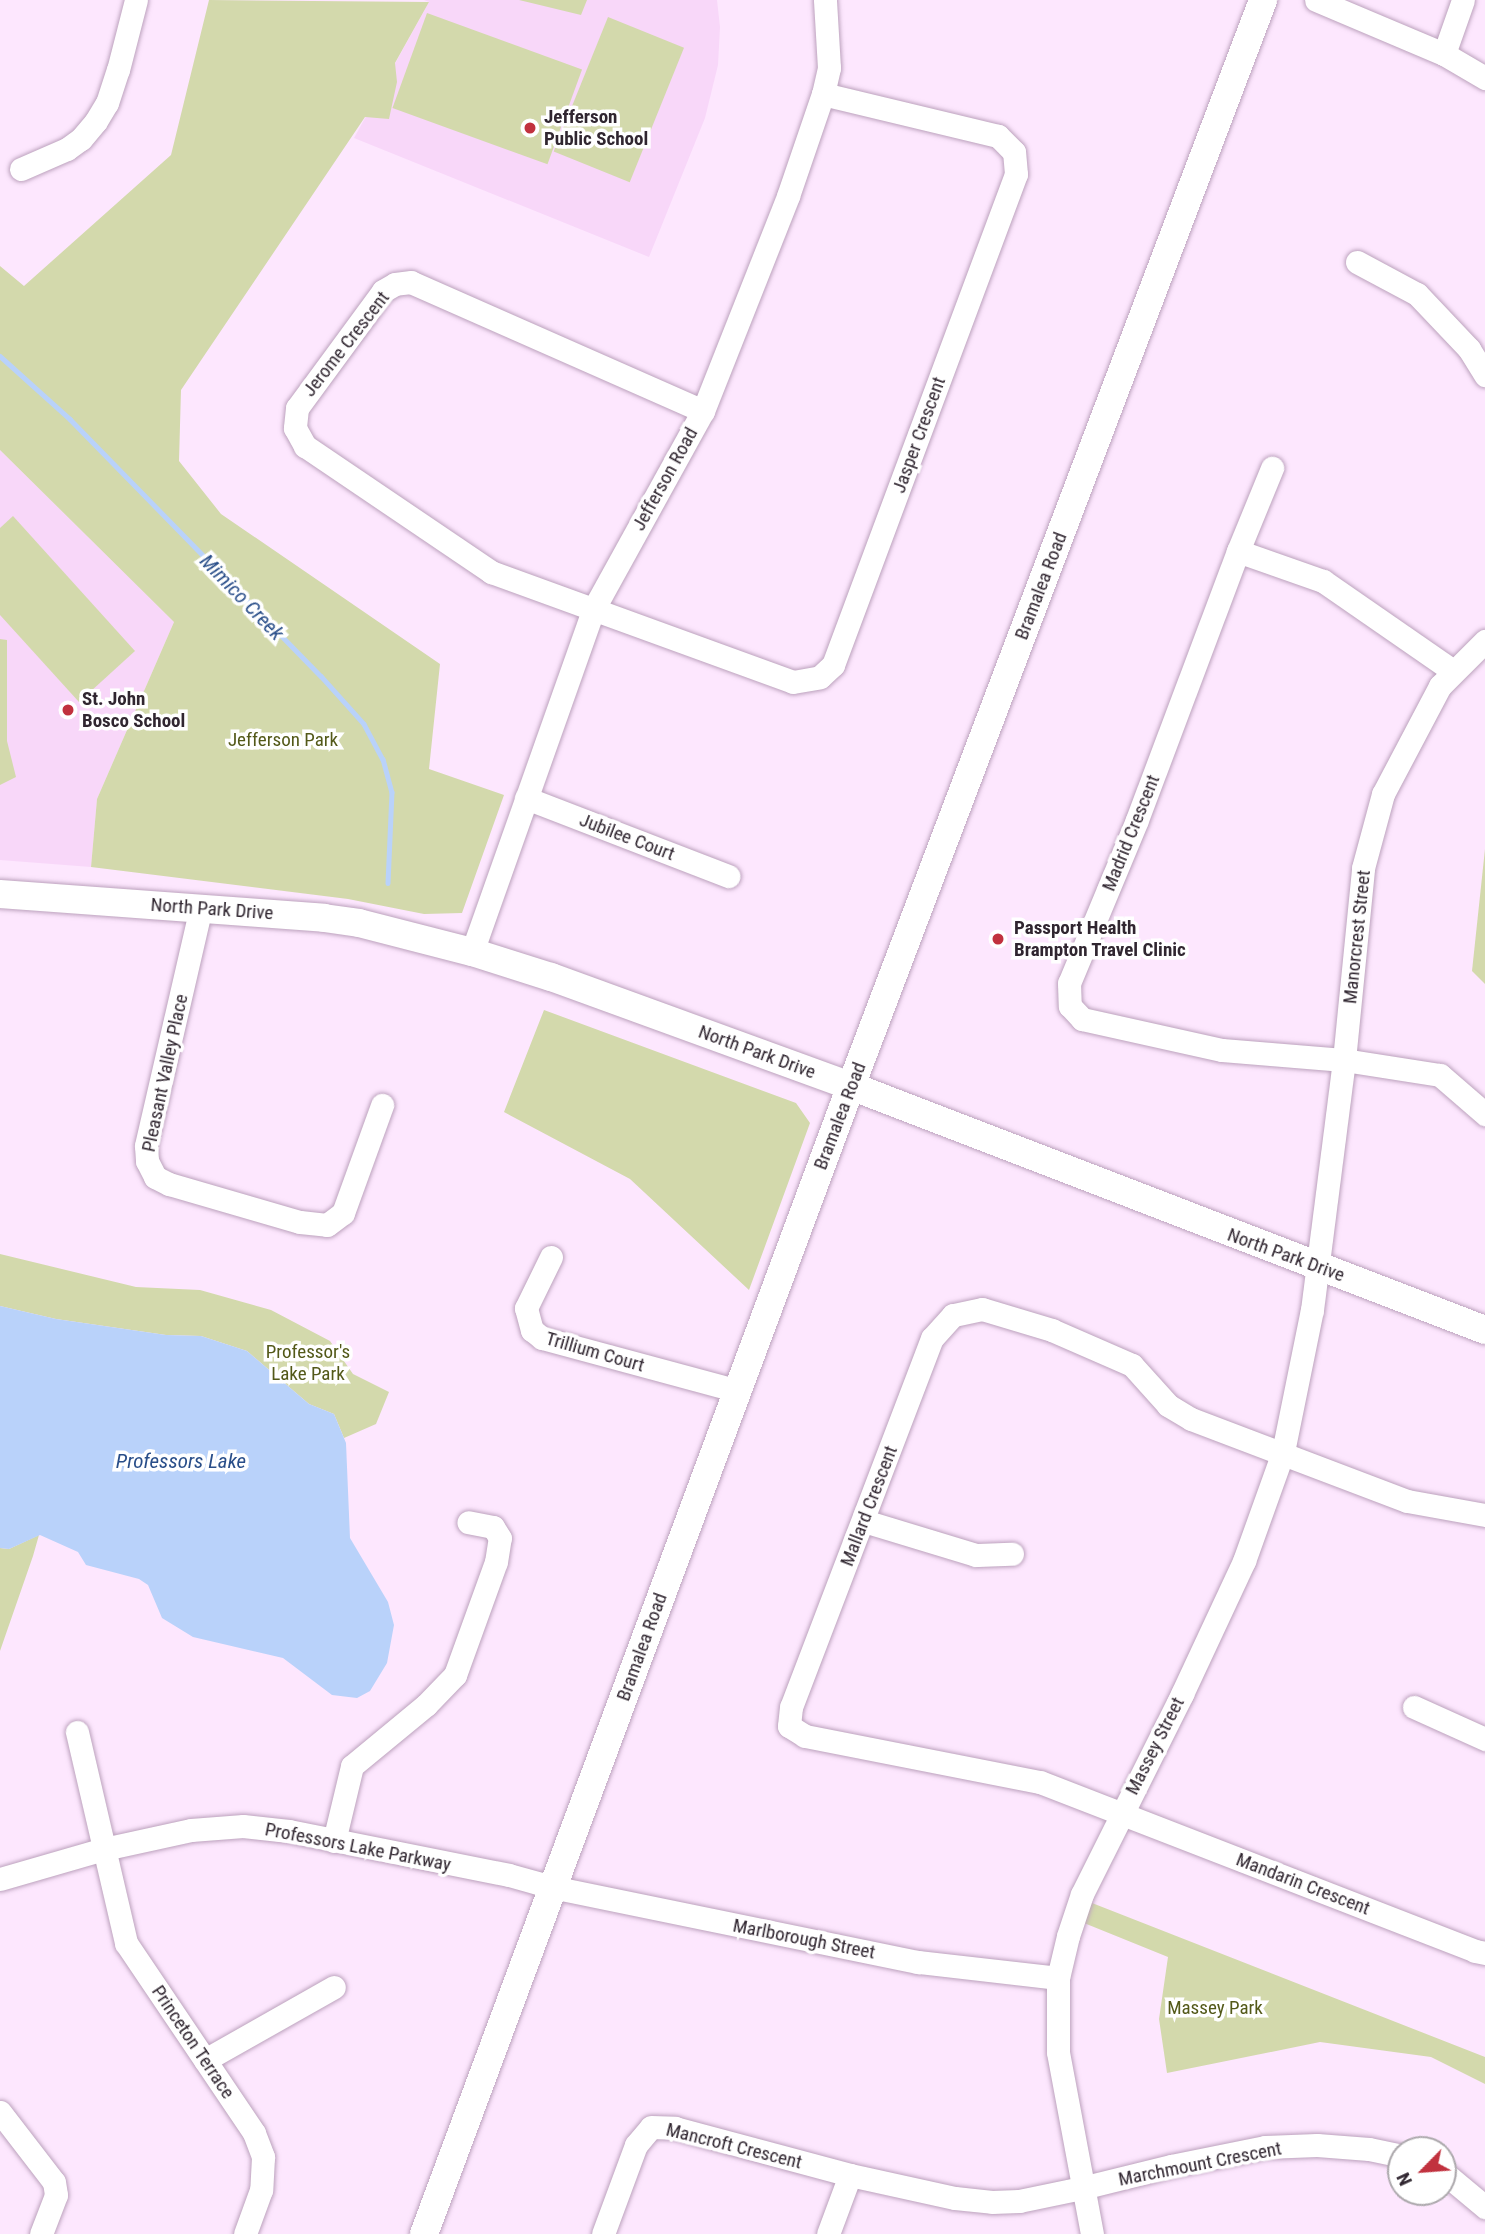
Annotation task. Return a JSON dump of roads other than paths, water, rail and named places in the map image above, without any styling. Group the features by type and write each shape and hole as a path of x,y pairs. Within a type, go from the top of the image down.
{"main road":[{"name":"Bramalea Road","path":"424,2234 851,1086 1263,0"},
{"name":"North Park Drive","path":"0,894 201,908 359,923 472,952 551,977 851,1086 1485,1330"}],"street":[{"path":"21,169 67,149 96,121 107,103 118,70 136,0"},
{"name":"Jefferson Road","path":"472,952 593,610 703,411 788,196 823,94 829,68 825,0"},
{"path":"1316,0 1444,54 1485,78"},
{"path":"1444,54 1463,0"},
{"name":"Jasper Crescent","path":"593,610 793,682 820,677 833,665 1016,174 1014,152 998,136 823,94"},
{"path":"1357,262 1418,294 1469,349 1485,375"},
{"name":"Jerome Crescent","path":"593,610 491,572 305,446 295,428 298,408 383,291 396,284 411,282 703,411"},
{"name":"Madrid Crescent","path":"1272,468 1137,820 1069,984 1070,1006 1082,1019 1222,1050 1344,1060 1440,1075 1485,1114"},
{"path":"1238,551 1324,581 1452,671"},
{"name":"Manorcrest Street","path":"1317,1266 1344,1060 1363,868 1376,819 1383,794 1440,686 1452,671 1485,641"},
{"name":"Jubilee Court","path":"526,798 728,876"},
{"name":"Pleasant Valley Place","path":"201,908 146,1146 147,1161 155,1177 169,1184 300,1222 327,1225 344,1213 382,1105"},
{"name":"Trillium Court","path":"551,1257 526,1308 532,1330 542,1338 738,1391"},
{"name":"Massey Street","path":"1092,2234 1058,2052 1058,1978 1082,1894 1182,1694 1244,1561 1283,1452 1312,1310 1317,1266"},
{"name":"Mallard Crescent","path":"1121,1812 1040,1782 805,1736 789,1726 791,1707 932,1338 953,1315 982,1308 1052,1330 1132,1365 1168,1405 1179,1412 1283,1452"},
{"path":"1283,1452 1407,1501 1485,1515"},
{"path":"864,1521 976,1555 1012,1554"},
{"path":"334,1841 352,1766 426,1706 455,1675 496,1562 500,1538 493,1527 468,1522"},
{"path":"1414,1707 1485,1739"},
{"name":"Princeton Terrace","path":"77,1732 126,1943 254,2133 263,2157 261,2190 245,2234"},
{"name":"Mandarin Crescent","path":"1121,1812 1485,1953"},
{"name":"Professors Lake Parkway","path":"0,1879 104,1849 191,1830 243,1826 289,1831 509,1875 552,1887"},
{"name":"Marlborough Street","path":"552,1887 918,1962 1058,1978"},
{"path":"205,2060 334,1987"},
{"path":"0,2112 54,2182 56,2195 41,2234"},
{"name":"Mancroft Crescent","path":"603,2234 636,2146 651,2127 675,2128 850,2175 955,2198 992,2202 1082,2188"},
{"name":"Marchmount Crescent","path":"1082,2188 1265,2147 1317,2145 1387,2153"},
{"path":"828,2234 850,2175"},
{"path":"1457,2184 1485,2207"}],"water":[{"name":"Professors Lake","path":"0,1306 56,1319 166,1335 201,1336 247,1351 309,1404 334,1414 346,1443 350,1538 388,1602 394,1625 387,1663 370,1691 357,1698 332,1695 283,1658 193,1637 162,1618 148,1585 139,1579 86,1565 78,1552 40,1535 9,1549 0,1548"}],"waterway":[{"name":"Mimico Creek","path":"0,356 70,419 321,676 364,724 383,759 392,792 388,883"}],"place":[{"name":"Jefferson Public School","path":"530,128"},
{"name":"St. John Bosco School","path":"68,710"},
{"name":"Passport Health Brampton Travel Clinic","path":"998,939"}],"park label":[{"name":"Jefferson Park","path":"283,740"},
{"name":"Professor's Lake Park","path":"308,1363"},
{"name":"Massey Park","path":"1215,2008"}]}
